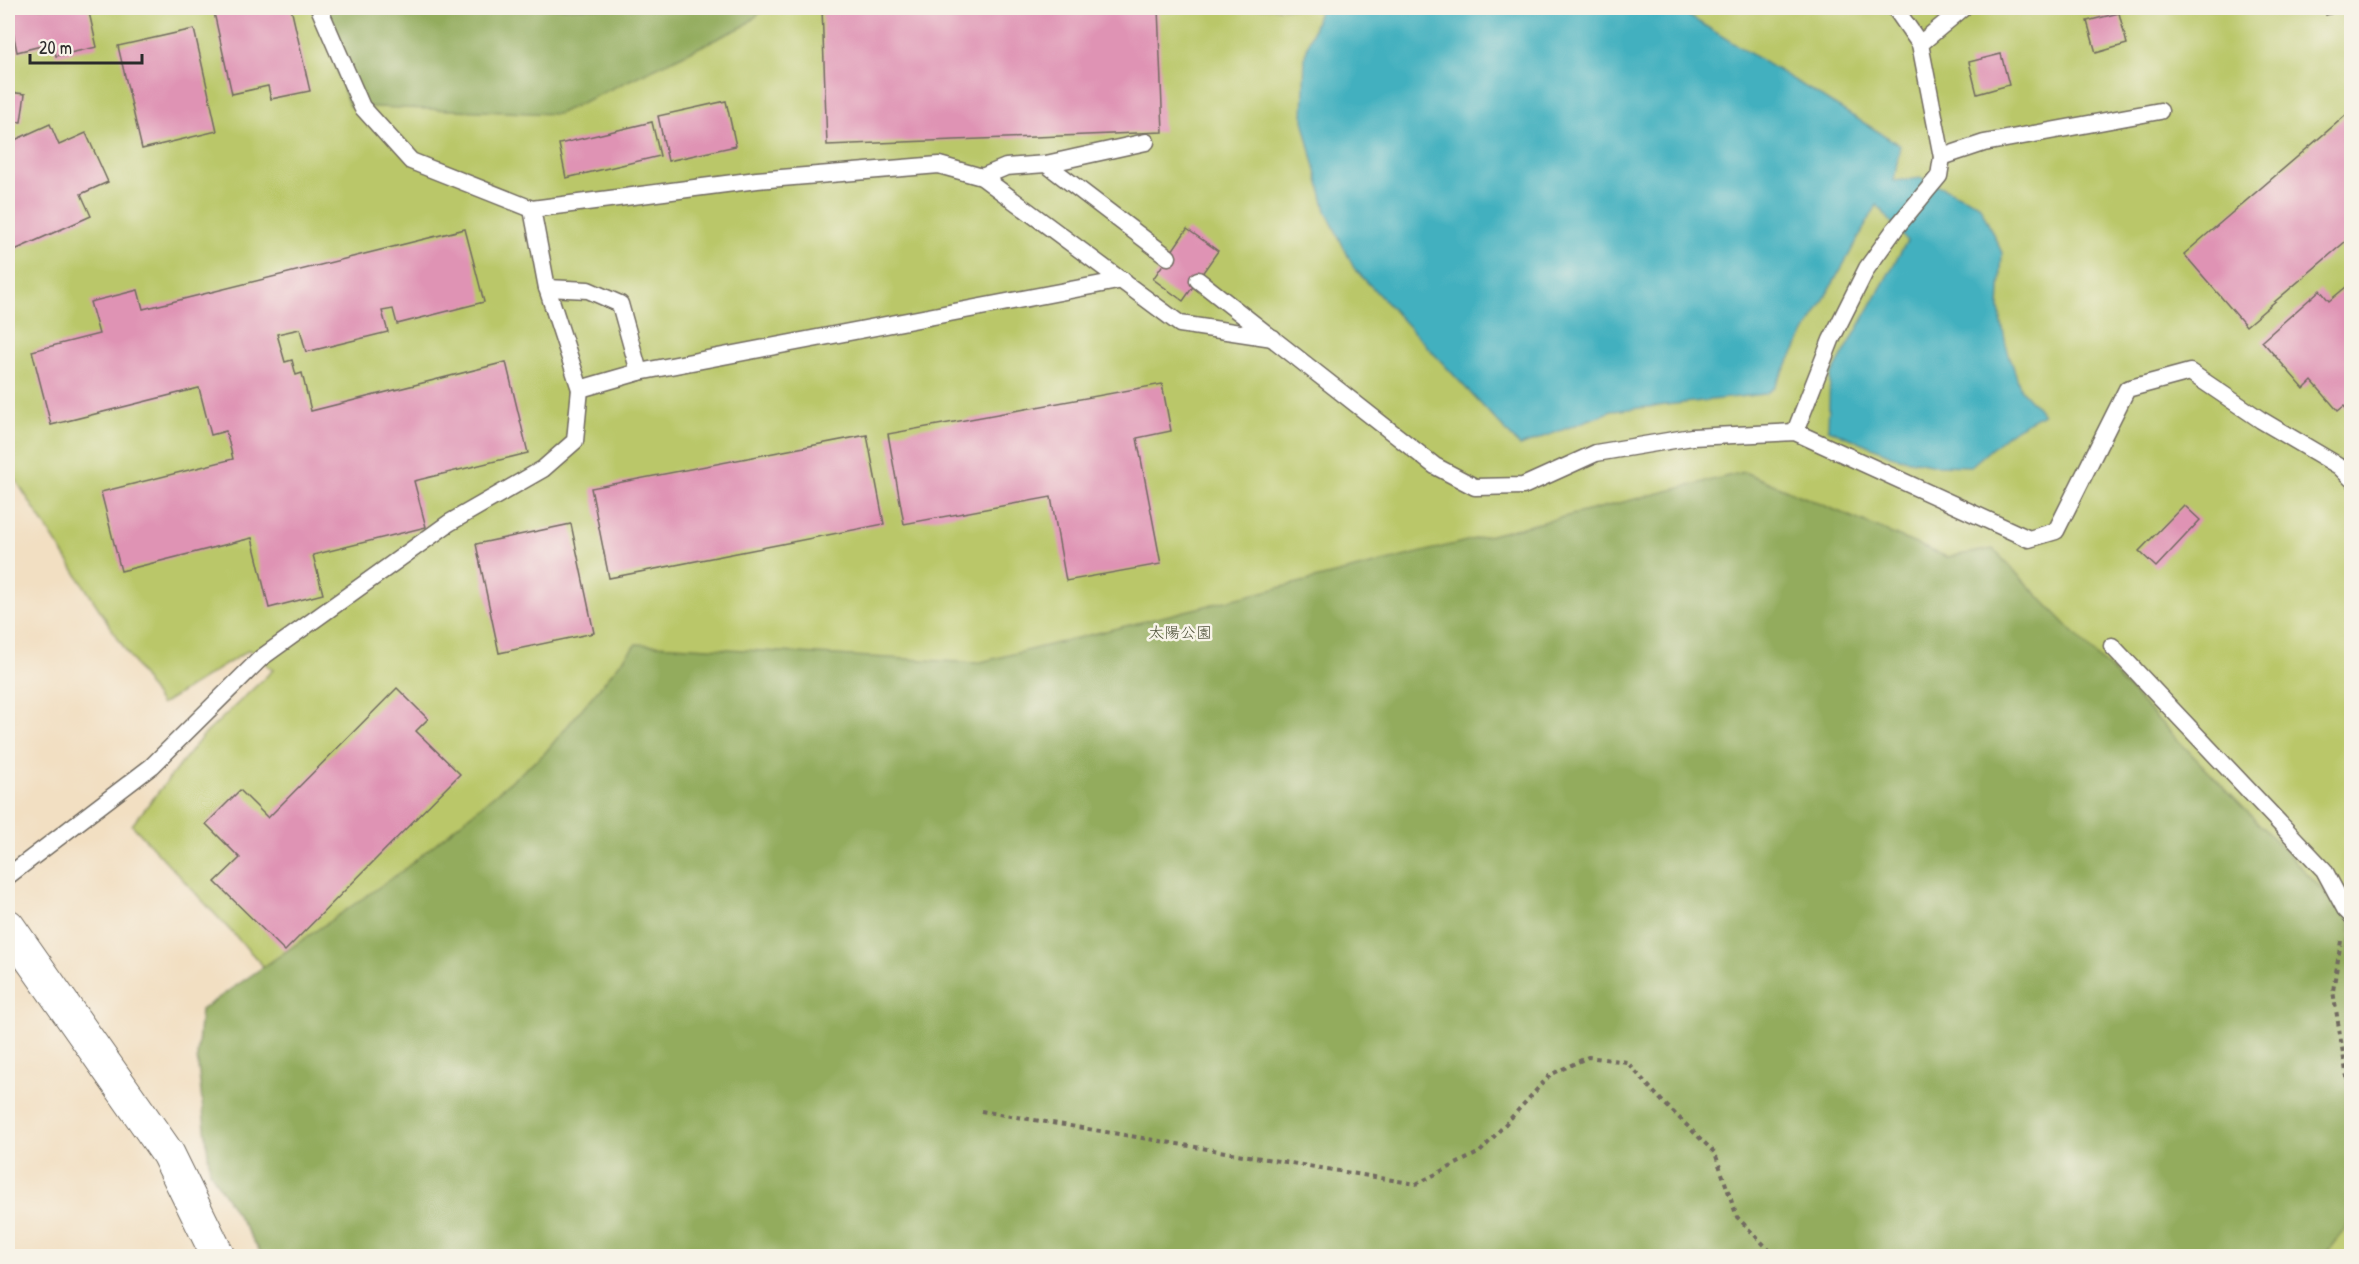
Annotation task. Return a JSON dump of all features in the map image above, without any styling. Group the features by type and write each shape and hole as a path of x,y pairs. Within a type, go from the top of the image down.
{"street":[{"path":"8,926 168,1154 218,1257"}],"lane":[{"path":"319,8 362,107 411,161 532,209 757,180 939,165 982,177 1180,324 1274,338"},
{"path":"1795,432 1831,340 1867,268 1895,229 1939,176 1942,157 1920,45 1896,8"},
{"path":"1920,45 1963,8"},
{"path":"1942,157 1984,143 2160,111"},
{"path":"982,177 1006,167 1046,164 1146,142"},
{"path":"1046,164 1168,257"},
{"path":"8,876 152,766 261,658 449,524 543,469 575,441 580,389 547,288 532,209"},
{"path":"580,389 639,372 1123,280"},
{"path":"1198,280 1435,466 1475,487 1523,486 1596,453 1692,437 1795,432 2029,539 2056,531 2127,389 2190,372 2261,420 2339,466 2352,479"},
{"path":"547,288 588,290 620,304 639,372"},
{"path":"2112,646 2324,870 2348,912"}],"path":[{"path":"2348,912 2333,991 2352,1109"},
{"path":"981,1111 1416,1184 1480,1152 1550,1075 1588,1057 1627,1062 1715,1154 1737,1217 1775,1257"}],"green space":[{"name":"太陽公園","path":"8,8 2351,8 2351,1256 1021,1256 294,999 132,825 202,737 273,670 249,650 161,705 8,468"},
{"path":"316,8 766,8 744,26 558,114 349,106"},
{"path":"1744,472 1947,557 1993,549 2351,919 2351,1220 2324,1256 263,1256 210,1172 197,1057 201,1010 401,872 544,754 636,644 977,663"}],"water":[{"path":"1320,8 1676,8 1900,145 1894,181 1922,178 1979,204 2002,253 1999,309 2006,345 2021,390 2043,414 2012,431 1971,466 1936,465 1899,458 1828,429 1830,378 1907,241 1877,205 1774,388 1765,394 1612,411 1520,446 1354,268 1326,211 1303,120 1305,55"}],"building":[{"path":"8,8 88,8 97,47 56,56 53,43 17,52"},
{"path":"213,8 291,8 310,91 271,99 268,86 232,94"},
{"path":"822,8 1158,8 1163,132 827,145"},
{"path":"2324,8 2350,8 2326,15"},
{"path":"2119,13 2127,44 2096,53 2087,21"},
{"path":"194,29 217,131 142,149 118,46"},
{"path":"2001,54 2009,85 1977,94 1969,62"},
{"path":"8,92 25,94 21,122 8,121"},
{"path":"726,101 736,146 668,161 658,116"},
{"path":"2352,110 2352,236 2246,326 2184,254"},
{"path":"652,122 660,156 566,178 559,144"},
{"path":"50,124 59,145 86,133 108,182 81,194 91,216 8,253 8,143"},
{"path":"465,229 484,302 397,324 393,309 382,311 388,332 306,352 300,329 277,334 285,362 292,360 296,375 302,373 311,411 506,362 528,453 414,481 426,527 313,555 323,594 269,608 252,538 121,571 101,492 233,459 226,431 211,435 199,388 51,425 32,351 99,334 90,302 138,290 143,309"},
{"path":"1187,229 1218,251 1183,301 1153,279"},
{"path":"2352,282 2352,416 2344,406 2338,411 2312,381 2304,389 2262,341 2320,290 2329,301"},
{"path":"1162,384 1171,431 1137,438 1161,564 1066,581 1051,497 904,524 888,434"},
{"path":"867,435 884,524 609,578 591,488"},
{"path":"2184,505 2200,520 2156,567 2139,551"},
{"path":"571,524 594,633 499,653 476,544"},
{"path":"397,688 428,719 416,731 460,774 285,951 215,882 240,858 206,824 240,790 268,818"}]}
